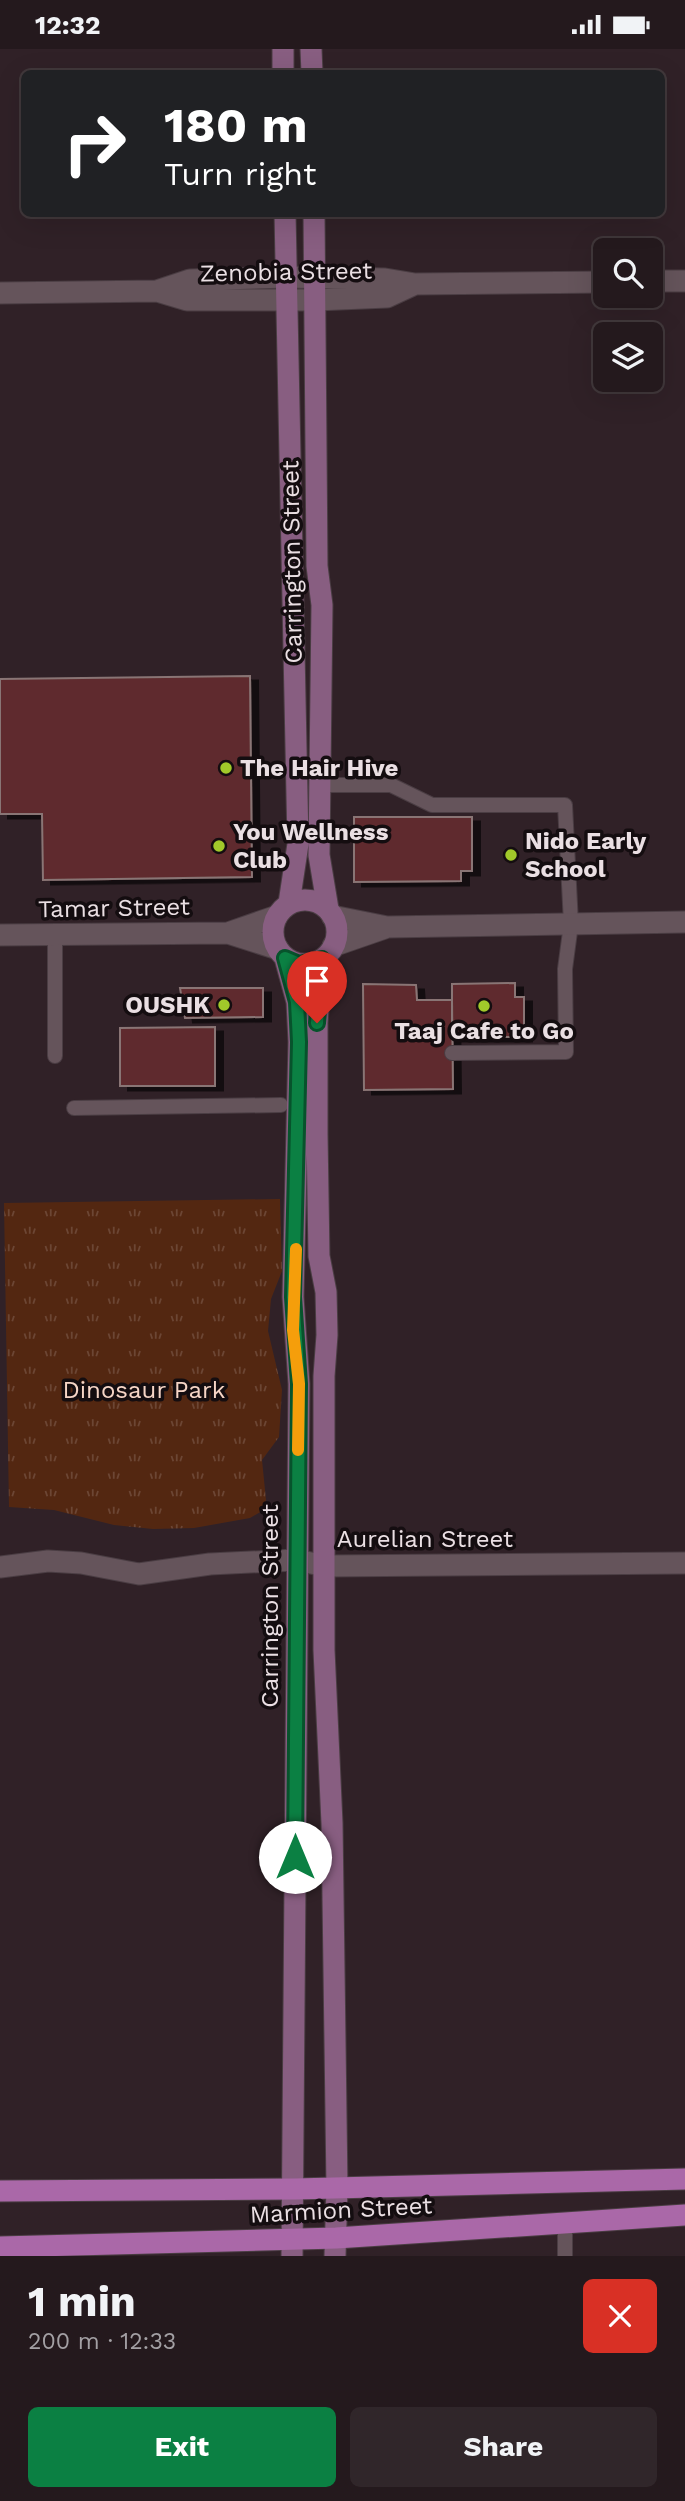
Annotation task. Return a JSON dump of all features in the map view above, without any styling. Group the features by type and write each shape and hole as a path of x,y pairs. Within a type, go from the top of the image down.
{"main road":[{"path":"283,49 283,70"},
{"path":"311,49 312,70"},
{"name":"Carrington Street","path":"283,909 298,845 285,217"},
{"name":"Carrington Street","path":"314,217 317,566 322,605 319,855 330,912"},
{"path":"328,952 299,964 281,953 272,930 283,909 308,900 330,912 337,930 328,952 317,1023 319,1256 326,1292 327,1335 324,1376 324,1650 332,1823 337,2188 335,2247"},
{"name":"Carrington Street","path":"281,953 297,1002 299,1042 293,1297 299,1384 293,2247"},
{"name":"Marmion Street","path":"0,2191 295,2189 685,2179"},
{"name":"Marmion Street","path":"0,2247 335,2247 565,2223 685,2215"}],"street":[{"name":"Zenobia Street","path":"157,291 190,280 286,278 384,279 415,284 593,282"},
{"path":"663,281 685,281"},
{"name":"Zenobia Street","path":"0,293 157,291 187,300 316,300 387,297 415,284"},
{"name":"Tamar Street","path":"228,933 283,909"},
{"path":"330,912 387,927 685,922"},
{"path":"328,952 387,927"},
{"name":"Tamar Street","path":"0,936 228,933 281,953"},
{"name":"Aurelian Street","path":"0,1567 48,1561 81,1563 139,1574 210,1564 296,1560 326,1566 685,1563"}],"lane":[{"path":"319,785 391,785 432,805 565,805 571,924 565,969 566,1052 452,1053"},
{"path":"55,935 55,1056"},
{"path":"74,1108 281,1105"},
{"path":"565,2223 565,2256"}],"green space":[{"name":"Dinosaur Park","path":"280,1199 282,1271 271,1299 268,1331 282,1390 279,1437 262,1460 266,1500 262,1511 250,1518 194,1528 153,1529 114,1525 54,1510 9,1507 4,1203"}],"building":[{"path":"250,676 252,877 43,880 42,814 0,814 0,679"},
{"path":"354,817 472,817 472,871 461,871 461,881 354,882"},
{"path":"515,983 515,997 524,997 524,1037 452,1037 452,984"},
{"path":"363,984 416,985 417,1000 452,1000 453,1089 364,1090"},
{"path":"180,988 263,988 263,1017 185,1018"},
{"path":"215,1027 215,1086 120,1086 120,1028"}],"slow traffic":[{"path":"296,1249 293,1330 299,1384 298,1450"}],"place":[{"name":"The Hair Hive","path":"226,768"},
{"name":"You Wellness Club","path":"219,846"},
{"name":"Nido Early School","path":"511,855"},
{"name":"OUSHK","path":"224,1005"},
{"name":"Taaj Cafe to Go","path":"484,1006"}],"route":[{"path":"295,1857 299,1384 293,1330 293,1297 296,1265 299,1042 297,1002 285,958 299,964 310,964 322,959 317,1023"}]}
